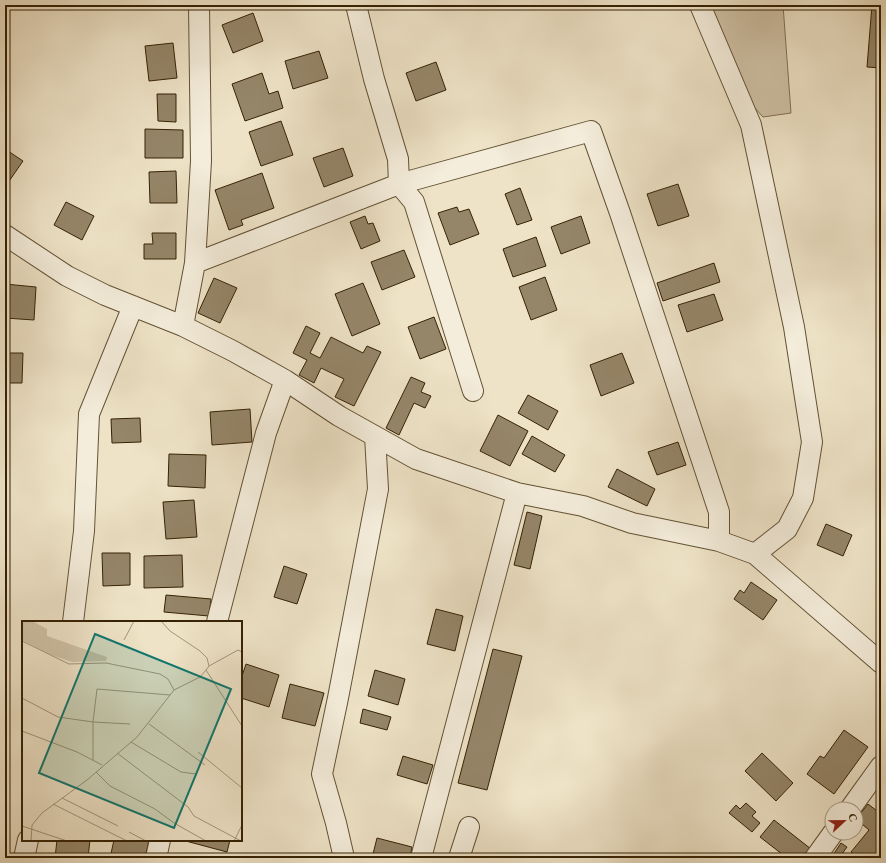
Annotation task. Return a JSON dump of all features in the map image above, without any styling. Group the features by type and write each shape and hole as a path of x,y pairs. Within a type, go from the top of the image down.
{"street":[{"path":"183,326 195,263 201,161 199,5"},
{"path":"356,5 374,79 398,159 399,184 414,202 473,391"},
{"path":"700,5 751,125 794,327 812,442 803,498 787,530 755,554"},
{"path":"195,263 399,184 591,131 620,213 719,512 719,541"},
{"path":"5,235 67,276 105,295 183,326 234,351 285,380 339,416 416,459 517,493 583,506 632,523 719,541 755,554 881,662"},
{"path":"73,621 84,531 89,414 133,306"},
{"path":"217,621 266,433 285,380"},
{"path":"344,858 322,774 378,490 375,436"},
{"path":"421,858 517,493"},
{"path":"856,801 881,766"},
{"path":"459,858 469,827"},
{"path":"24,858 28,841"},
{"path":"156,858 160,841"},
{"path":"816,858 828,841"}],"shaded area":[{"path":"706,5 783,5 791,113 763,117 745,97"}],"building":[{"path":"872,5 881,5 881,68 867,67"},
{"path":"253,13 263,41 233,53 222,25"},
{"path":"173,43 177,78 149,81 145,46"},
{"path":"319,51 328,78 293,89 285,61"},
{"path":"436,62 446,90 416,101 406,73"},
{"path":"262,73 269,94 278,91 283,108 245,121 232,84"},
{"path":"157,94 176,94 176,122 158,121"},
{"path":"281,121 293,155 261,166 249,132"},
{"path":"145,129 183,130 183,158 145,158"},
{"path":"343,148 353,176 324,187 313,158"},
{"path":"5,149 23,161 5,187"},
{"path":"176,171 177,203 150,203 149,172"},
{"path":"262,173 274,208 241,220 243,225 229,230 215,190"},
{"path":"678,184 689,216 658,226 647,194"},
{"path":"520,188 532,220 517,225 505,194"},
{"path":"66,202 94,216 82,240 54,225"},
{"path":"457,207 459,212 469,209 479,234 450,245 438,213"},
{"path":"365,216 368,224 373,223 380,241 361,249 350,222"},
{"path":"581,216 590,243 561,254 551,227"},
{"path":"152,233 176,233 176,259 144,259 144,244 153,244"},
{"path":"536,237 546,266 513,277 503,249"},
{"path":"404,250 415,277 382,290 371,262"},
{"path":"714,263 720,282 663,301 657,283"},
{"path":"545,277 557,310 531,320 519,287"},
{"path":"214,278 237,288 220,323 198,313"},
{"path":"363,283 380,324 352,336 335,294"},
{"path":"5,284 36,287 34,320 5,318"},
{"path":"714,294 723,320 687,332 678,305"},
{"path":"434,317 446,349 420,359 408,327"},
{"path":"306,326 320,333 310,353 320,358 331,337 363,353 367,346 381,352 354,406 335,397 344,379 321,368 314,383 299,375 307,360 293,353"},
{"path":"5,353 23,353 22,383 5,383"},
{"path":"622,353 634,383 601,396 590,365"},
{"path":"411,377 425,383 421,392 431,396 425,408 414,403 399,435 386,428"},
{"path":"528,395 558,411 548,430 518,413"},
{"path":"250,409 252,442 212,445 210,412"},
{"path":"498,415 528,431 510,466 480,451"},
{"path":"140,418 141,442 112,443 111,419"},
{"path":"532,436 565,455 555,472 522,454"},
{"path":"678,442 686,465 657,475 648,452"},
{"path":"169,454 206,455 205,488 168,486"},
{"path":"617,469 655,489 647,506 608,487"},
{"path":"194,500 197,537 166,539 163,502"},
{"path":"527,512 542,516 530,569 514,565"},
{"path":"826,524 852,535 843,556 817,545"},
{"path":"102,553 130,553 130,585 103,586"},
{"path":"182,555 183,587 144,588 144,556"},
{"path":"284,566 307,574 297,604 274,597"},
{"path":"751,582 777,600 763,620 734,599 740,590 744,593"},
{"path":"166,595 211,599 209,616 164,612"},
{"path":"436,609 463,616 455,651 427,644"},
{"path":"493,649 522,656 487,790 458,783"},
{"path":"246,664 279,675 269,707 242,698 242,676"},
{"path":"375,670 405,679 398,705 368,696"},
{"path":"290,684 324,693 315,726 282,718"},
{"path":"363,709 391,717 387,730 360,723"},
{"path":"844,730 868,747 834,794 807,774 820,756 824,758"},
{"path":"762,753 793,783 776,801 745,771"},
{"path":"403,756 433,765 427,784 397,775"},
{"path":"746,803 756,812 752,816 760,823 752,832 729,813 736,805 740,809"},
{"path":"868,804 881,814 881,858 859,858 851,852 860,841 864,841 864,836 869,830 864,826 864,809"},
{"path":"774,820 811,849 804,858 787,858 760,837"},
{"path":"377,838 412,847 410,858 372,858"},
{"path":"57,841 90,841 88,858 55,858"},
{"path":"114,841 149,841 145,858 110,858"},
{"path":"186,841 230,841 227,852"},
{"path":"841,843 847,847 842,854 847,858 831,858"}]}
